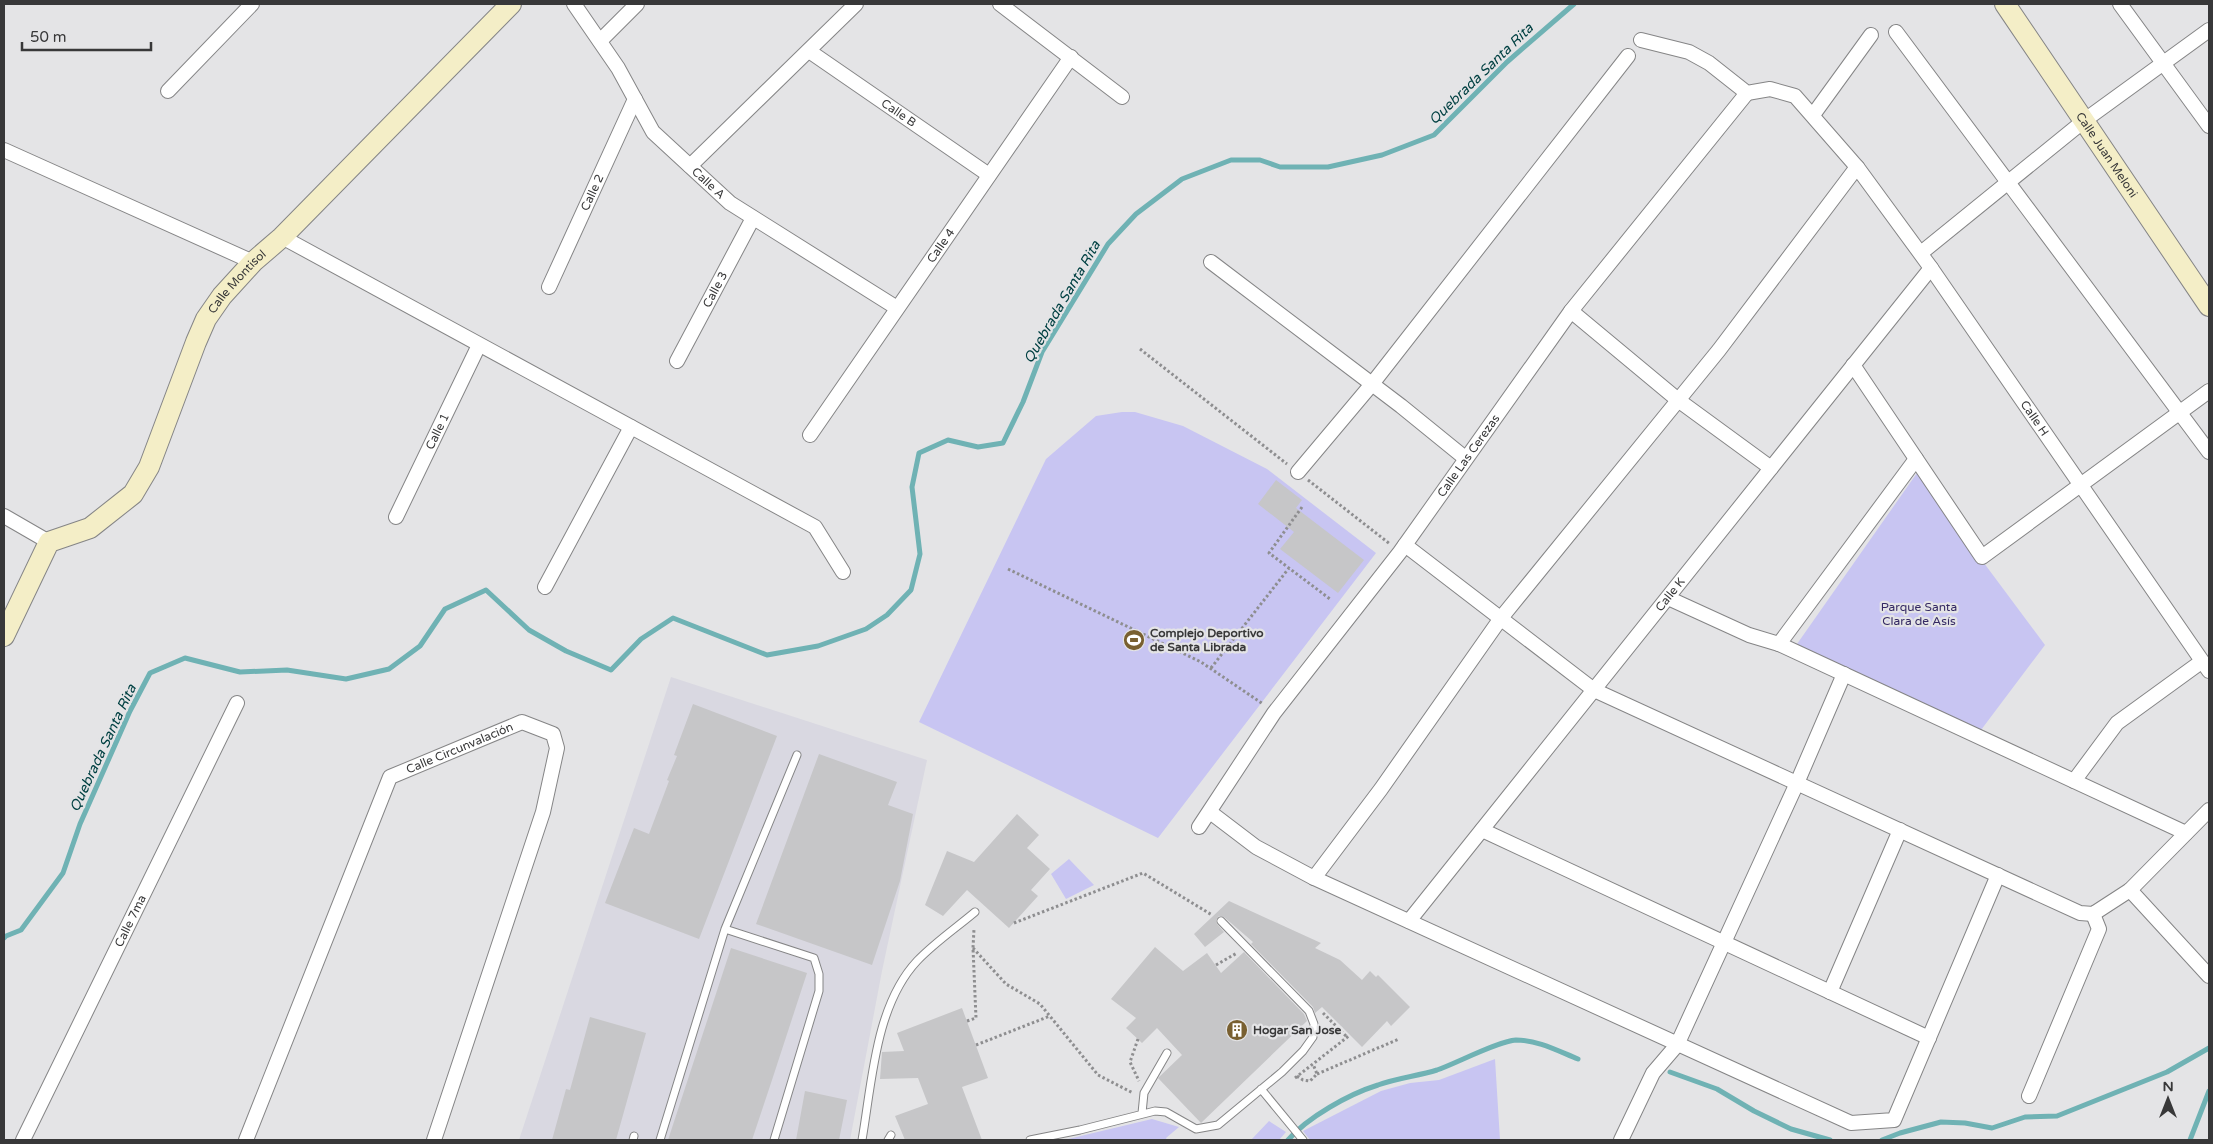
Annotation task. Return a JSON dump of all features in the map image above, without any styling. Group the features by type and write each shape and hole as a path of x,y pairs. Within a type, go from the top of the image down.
{"street":[{"path":"168,91 252,4"},
{"name":"Calle Montisol","path":"50,542 90,528 133,494 149,467 206,319 222,296 253,262 282,237 511,4"},
{"name":"Calle A","path":"574,4 600,41 654,132 690,166 730,203 897,308"},
{"path":"600,41 637,4"},
{"path":"690,166 856,4"},
{"path":"1000,4 1122,97"},
{"name":"Calle Juan Meloni","path":"2004,4 2209,306"},
{"path":"2120,4 2209,126"},
{"path":"1921,254 2084,120 2209,30"},
{"path":"1896,32 2209,452"},
{"path":"1813,115 1871,35"},
{"path":"1641,40 1689,52 1709,63 1748,93"},
{"name":"Calle B","path":"809,51 989,176"},
{"path":"1298,472 1372,384 1628,56"},
{"name":"Calle 4","path":"810,435 1071,57"},
{"name":"Calle H","path":"1748,93 1770,89 1795,96 1857,168 1931,268 2205,667"},
{"name":"Calle Las Cerezas","path":"1199,827 1274,712 1403,548 1570,311 1748,93"},
{"name":"Calle 2","path":"549,287 635,99"},
{"path":"4,150 253,262"},
{"path":"1314,878 1381,789 1502,618 1719,350 1857,168"},
{"name":"Calle 3","path":"677,361 753,218"},
{"path":"282,237 479,346 815,527 843,572"},
{"path":"1211,262 1372,384 1465,458"},
{"name":"Calle K","path":"1410,921 1931,268"},
{"path":"1570,311 1678,400 1771,468"},
{"name":"Calle 1","path":"396,517 479,346"},
{"path":"1853,365 1982,557 2209,391"},
{"path":"545,587 631,427"},
{"path":"1779,644 1916,459"},
{"path":"4,516 50,542 4,636"},
{"path":"1403,548 1502,618 1594,690 2080,913 2093,914 2130,890 2209,811"},
{"path":"1668,598 1749,635 1779,644 2186,833"},
{"path":"2074,781 2117,723 2205,667"},
{"path":"1621,1140 1653,1073 1677,1045 1797,783 1844,674"},
{"name":"Calle 7ma","path":"23,1140 236,702"},
{"name":"Calle Circunvalación","path":"246,1140 390,777 522,722 553,734 557,748 543,812 434,1140"},
{"path":"1210,812 1256,847 1314,878 1851,1123 1894,1120 1998,875"},
{"path":"1482,830 1929,1038"},
{"path":"1830,992 1900,830"},
{"path":"2130,890 2209,976"},
{"path":"2029,1096 2099,929 2093,914"}],"lane":[{"path":"660,1140 725,929 797,755"},
{"path":"862,1140 880,1036 894,994 916,962 975,912"},
{"path":"1030,1140 1080,1130 1155,1111 1166,1112 1196,1129 1218,1125 1303,1050 1313,1037 1314,1024 1309,1011 1221,921"},
{"path":"725,929 814,958 819,974 819,991 774,1140"},
{"path":"1142,1114 1144,1093 1168,1053"},
{"path":"1261,1089 1303,1140"}],"path":[{"path":"1140,349 1298,472 1403,548"},
{"path":"1302,507 1269,553 1330,599"},
{"path":"1211,668 1289,568"},
{"path":"1008,569 1202,662 1274,712"},
{"path":"1014,923 1143,872 1221,921"},
{"path":"967,1021 976,1018 973,948 975,912"},
{"path":"1216,965 1247,947"},
{"path":"973,948 1006,984 1040,1004 1098,1075 1132,1093 1144,1093 1130,1062 1138,1039"},
{"path":"976,1045 1050,1016"},
{"path":"1269,1098 1350,1035"},
{"path":"1297,1076 1303,1080 1310,1081 1317,1074 1399,1039"},
{"path":"1313,1064 1317,1074"}],"shaded area":[{"path":"671,677 927,760 882,971 850,1140 519,1140"}],"green space":[{"name":"Complejo Deportivo de Santa Librada","path":"1135,412 1183,426 1267,469 1376,553 1158,838 919,722 1046,459 1096,416"},
{"name":"Parque Santa Clara de Asís","path":"1917,473 2045,645 1978,734 1797,644"},
{"path":"1069,859 1094,885 1066,899 1051,874"},
{"path":"1495,1059 1500,1140 1310,1140 1303,1131 1381,1091 1410,1083 1439,1080"},
{"path":"1152,1119 1179,1127 1166,1138 1167,1140 1064,1140"},
{"path":"1269,1121 1286,1132 1279,1140 1251,1140"}],"building":[{"path":"1276,480 1302,500 1296,508 1364,560 1338,593 1280,549 1294,532 1258,504"},
{"path":"693,704 777,736 699,939 605,903 634,828 649,834 669,781 667,780 677,756 674,755"},
{"path":"819,754 897,782 888,805 913,814 900,881 872,965 756,924"},
{"path":"1017,814 1039,835 1027,848 1050,869 1031,890 1038,896 1009,928 967,890 943,916 925,905 947,851 974,862"},
{"path":"1229,901 1321,943 1315,948 1340,960 1362,980 1370,971 1376,977 1378,975 1410,1007 1391,1026 1387,1021 1362,1047 1322,1007 1315,1013 1313,1007 1251,944 1253,942 1224,917 1219,916 1216,920 1224,932 1205,947 1194,934"},
{"name":"Hogar San Jose","path":"1155,947 1183,971 1207,953 1221,973 1244,952 1304,1014 1307,1021 1201,1123 1158,1078 1182,1055 1157,1028 1142,1043 1126,1028 1136,1018 1111,999"},
{"path":"731,948 807,973 772,1080 752,1140 668,1140"},
{"path":"962,1008 988,1078 962,1087 982,1140 905,1140 895,1116 928,1104 918,1078 880,1079 882,1052 904,1051 897,1033"},
{"path":"590,1017 646,1033 616,1140 552,1140 566,1089 570,1090"},
{"path":"805,1091 847,1100 839,1140 796,1140"}],"waterway":[{"name":"Quebrada Santa Rita","path":"4,938 21,930 63,873 80,824 130,711 150,673 185,658 240,672 287,670 346,679 389,669 420,646 445,609 486,590 529,630 566,651 611,670 641,639 673,618 767,655 818,646 866,629 887,615 911,590 920,554 912,487 919,453 948,440 978,447 1003,443 1023,402 1042,352 1108,244 1136,214 1182,179 1231,160 1260,160 1280,167 1328,167 1382,155 1434,135 1507,62 1574,4"},
{"path":"1288,1140 1306,1123 1330,1107 1355,1094 1385,1083 1437,1070 1508,1041 1524,1040 1548,1046 1578,1059"},
{"path":"1882,1140 1941,1122 1965,1123 1992,1128 2025,1117 2057,1116 2167,1072 2209,1048"},
{"path":"1670,1072 1717,1089 1754,1111 1791,1129 1830,1140"},
{"path":"2190,1140 2209,1091"}],"place":[{"name":"Complejo Deportivo de Santa Librada","path":"1134,640"},
{"name":"Hogar San Jose","path":"1237,1030"}]}
